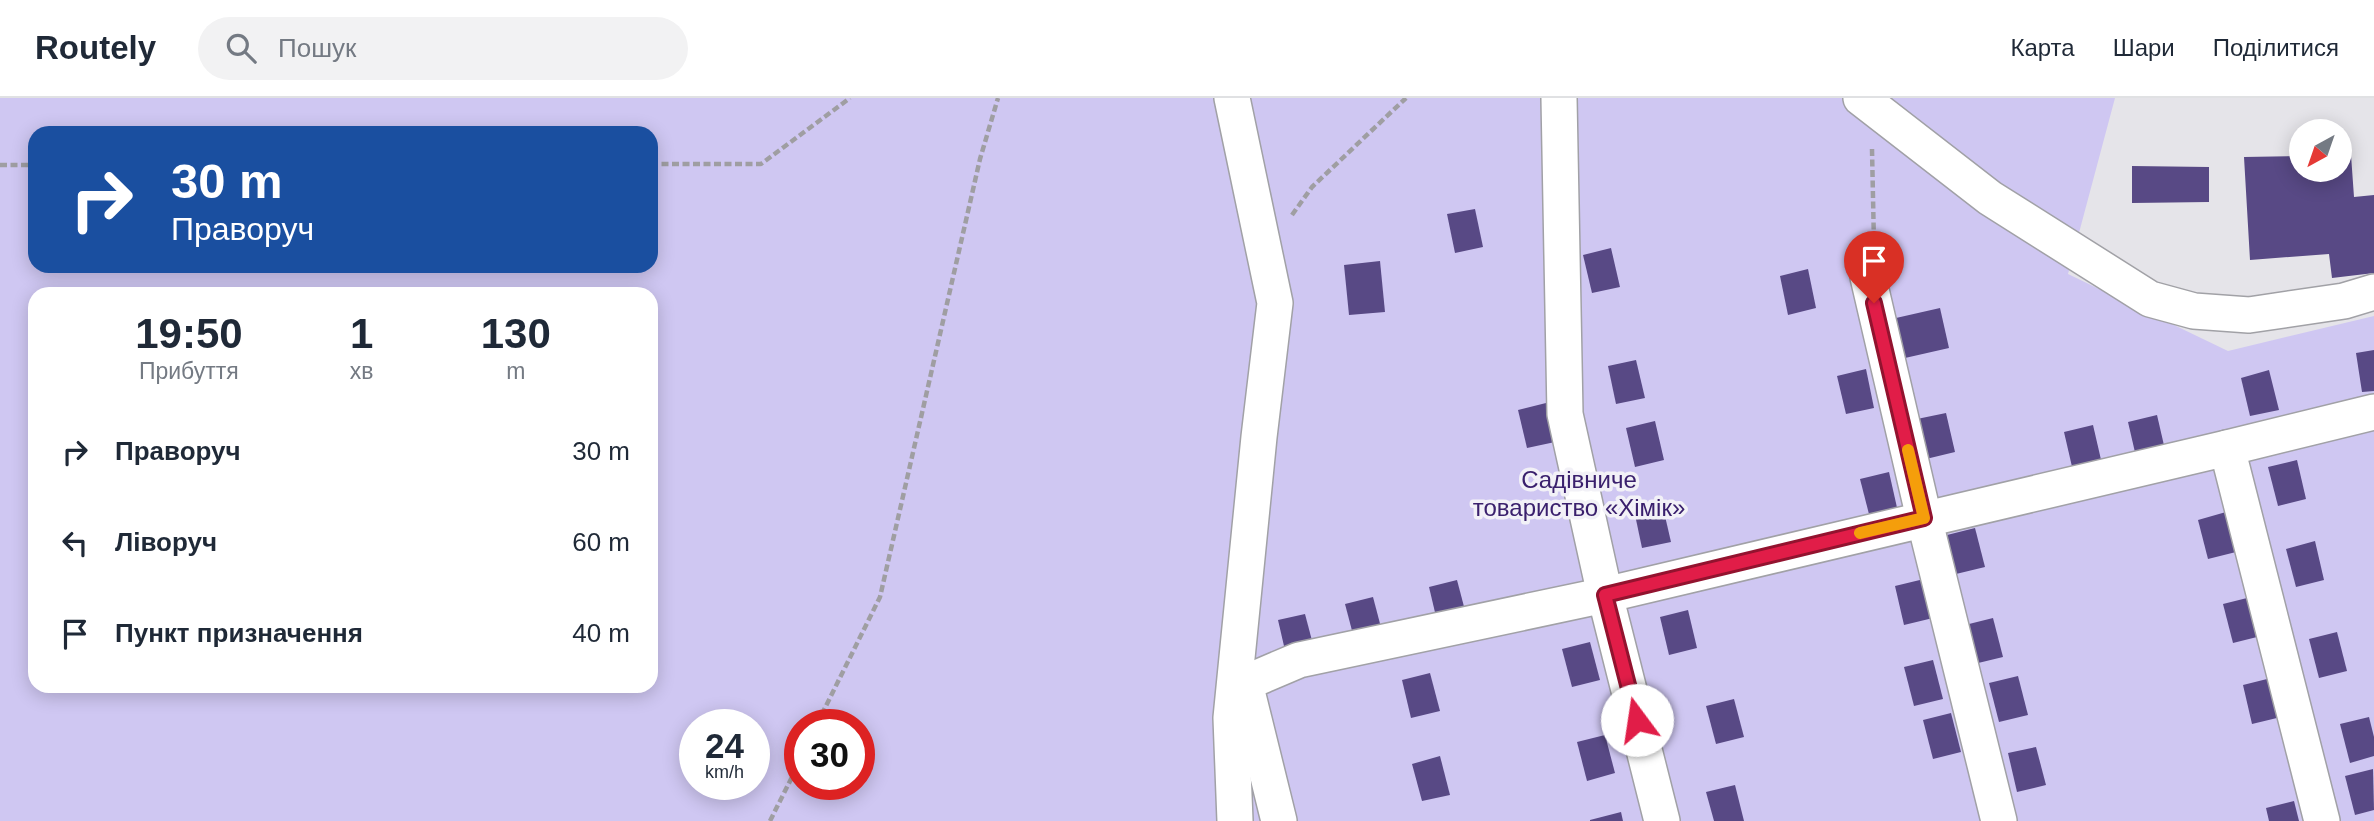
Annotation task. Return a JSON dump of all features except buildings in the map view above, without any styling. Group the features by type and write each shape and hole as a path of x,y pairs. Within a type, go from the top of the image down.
{"street":[{"path":"1232,98 1275,303 1231,718 1235,821"},
{"path":"1559,98 1566,414 1605,595 1662,821"},
{"path":"1868,103 1990,198 2150,299 2194,310 2249,315 2344,301 2374,292"},
{"path":"1868,277 1999,821"},
{"path":"1279,821 1245,683 1299,660 1605,595 2374,412"},
{"path":"2227,449 2322,821"}],"path":[{"path":"658,164 761,164 850,98"},
{"path":"824,709 880,597 977,173 998,98"},
{"path":"1264,252 1312,187 1406,98"},
{"path":"1868,103 1875,235 1872,268 1868,277"},
{"path":"0,165 28,165"},
{"path":"770,821 784,793"}],"green space":[{"name":"Садівниче товариство «Хімік»","path":"0,98 2115,98 2068,274 2228,351 2374,316 2374,821 0,821"}],"slow traffic":[{"path":"1860,533 1924,518 1908,450"}],"route":[{"path":"1637,720 1605,595 1924,518 1874,303"}]}
